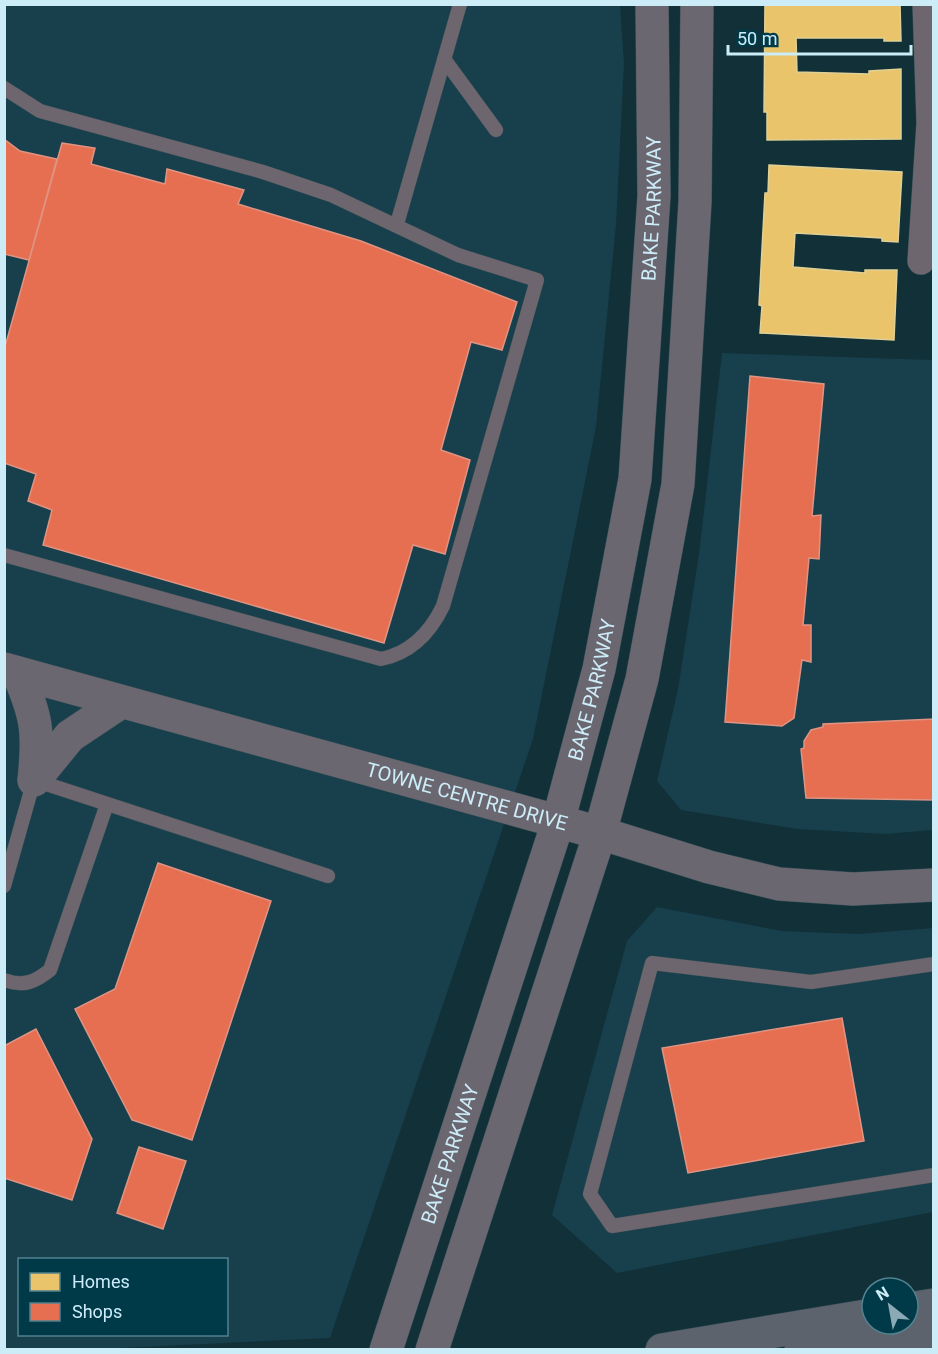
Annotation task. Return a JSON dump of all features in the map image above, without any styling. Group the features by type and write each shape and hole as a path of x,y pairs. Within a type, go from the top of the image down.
{"highway":[{"path":"662,1350 860,1317"},
{"path":"801,1350 933,1338"}],"main road":[{"name":"BAKE PARKWAY","path":"386,1350 558,822 599,669 635,479 654,196 652,4"},
{"path":"667,4 671,14 675,117 695,202"},
{"path":"432,1350 600,833 642,678 678,484 695,202 697,4"},
{"name":"TOWNE CENTRE DRIVE","path":"11,671 600,833 709,867 779,884 853,889 933,888"},
{"path":"11,671 34,711 38,731 34,780"},
{"path":"34,780 70,736 121,702"}],"street":[{"path":"921,261 932,124 926,4"}],"lane":[{"path":"397,224 459,4"},
{"path":"444,59 496,130"},
{"path":"4,88 40,111 263,172 331,195 397,224 458,255 537,280 443,606 433,626 399,656 381,659 4,555"},
{"path":"4,886 34,780 328,876"},
{"path":"4,980 17,984 35,982 50,970 107,804"},
{"path":"933,964 811,982 652,963 590,1194 612,1226 933,1175"}],"shaded area":[{"path":"5,5 620,5 624,63 616,225 596,427 533,739 330,1338 99,1349 5,1350"},
{"path":"722,353 933,360 933,830 885,834 797,829 681,810 657,781 678,689 699,554"},
{"path":"657,907 782,931 859,934 933,928 933,1212 617,1273 552,1215 627,941"}],"building: Homes":[{"path":"765,4 900,4 901,41 884,41 884,38 796,38 797,72 869,74 869,71 901,69 901,139 767,140 767,112 764,112"},
{"path":"769,165 902,172 898,242 882,241 882,238 795,233 793,267 865,273 865,270 897,270 894,340 760,333 762,306 759,305 765,193 768,193"}],"building: Shops":[{"path":"4,139 20,151 57,159 29,260 4,254"},
{"path":"62,143 95,148 91,164 165,184 167,169 244,190 238,204 361,241 517,302 502,350 471,342 441,450 470,460 445,554 413,545 384,643 43,545 52,510 28,501 36,474 4,463 4,350"},
{"path":"750,376 824,384 812,516 821,515 819,559 809,558 803,625 811,625 811,662 802,660 794,718 782,726 725,722"},
{"path":"934,719 934,800 806,798 801,749 804,748 804,741 811,730 823,727 823,724"},
{"path":"158,863 271,901 192,1140 132,1120 75,1009 115,989"},
{"path":"842,1018 864,1141 688,1173 662,1048"},
{"path":"36,1029 92,1139 72,1200 4,1178 4,1046"},
{"path":"139,1147 186,1161 163,1229 117,1213"}]}
